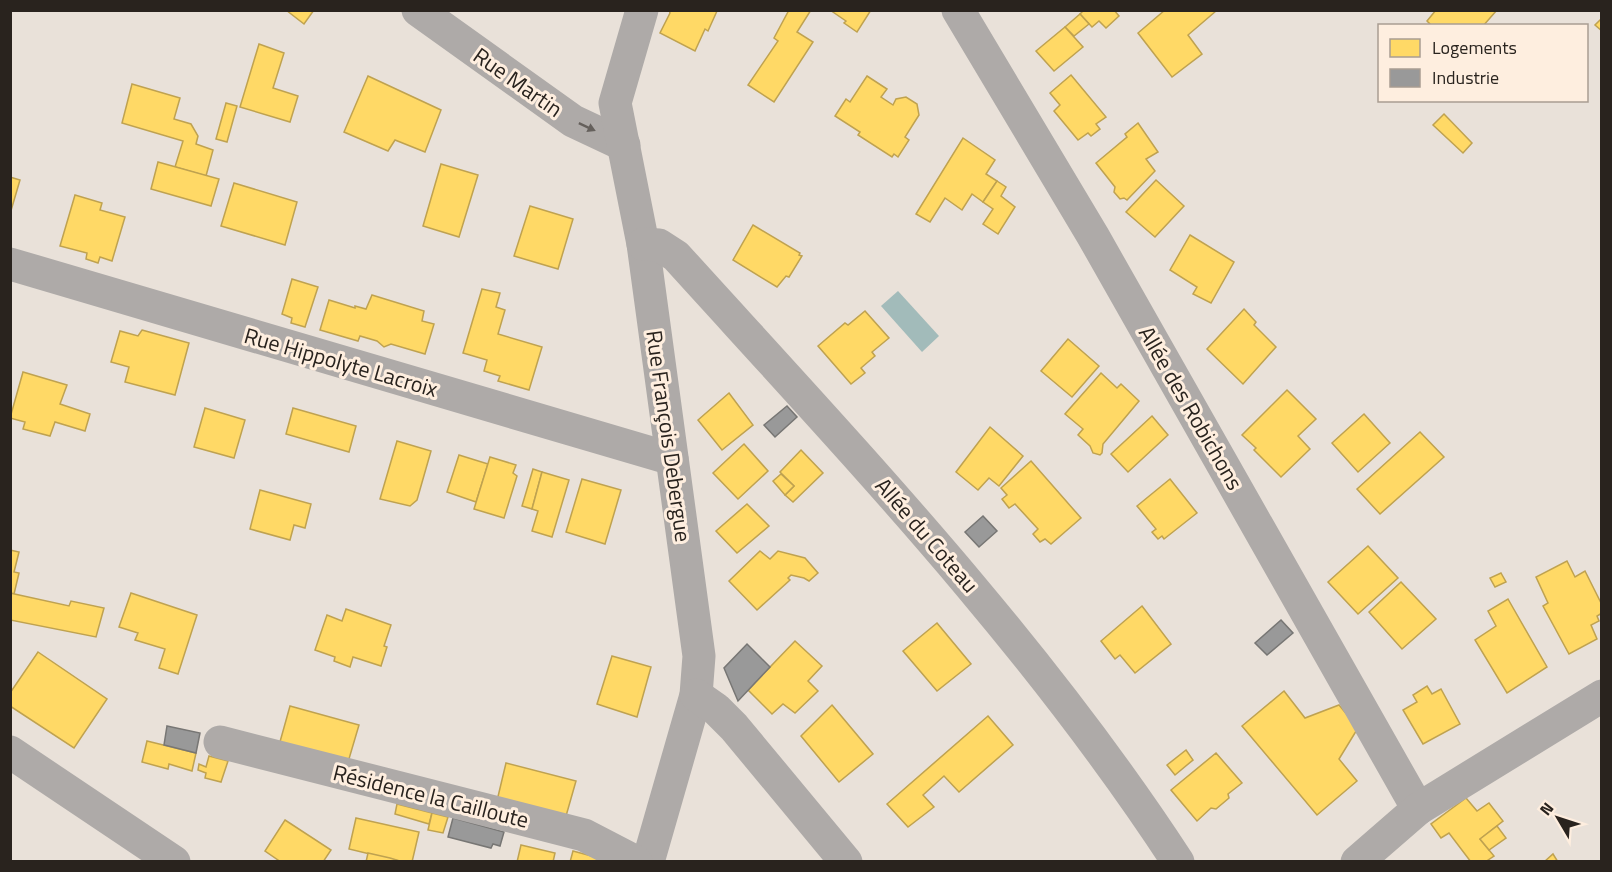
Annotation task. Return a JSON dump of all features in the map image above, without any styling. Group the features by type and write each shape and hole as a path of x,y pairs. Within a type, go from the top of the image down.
{"street":[{"name":"Rue Martin","path":"418,10 573,121 624,145"},
{"name":"Rue François Debergue","path":"642,10 615,103 643,244 699,656 696,695 648,861"},
{"name":"Allée des Robichons","path":"958,10 1093,236 1418,809"},
{"name":"Allée du Coteau","path":"643,244 659,245 676,256 959,570 1026,653 1143,807 1178,861"},
{"name":"Rue Hippolyte Lacroix","path":"10,264 672,459"},
{"path":"696,695 716,709 734,727 846,861"},
{"path":"1357,861 1418,809 1602,696"},
{"name":"Résidence la Cailloute","path":"220,742 584,835 636,861"},
{"path":"10,752 174,861"}],"water":[{"path":"898,291 939,336 922,352 881,306"}],"building: Logements":[{"path":"286,10 314,10 304,24"},
{"path":"669,10 717,11 708,31 705,29 695,51 660,33 670,13"},
{"path":"789,10 811,10 797,32 813,42 774,102 748,85 778,41 774,38"},
{"path":"830,10 871,10 857,32"},
{"path":"1084,10 1114,10 1119,16 1106,28 1099,21 1092,27 1080,14"},
{"path":"1165,10 1216,11 1188,35 1202,54 1172,77 1138,33"},
{"path":"1436,10 1497,10 1485,24 1430,24 1427,21"},
{"path":"1080,14 1089,24 1074,36 1065,27"},
{"path":"1602,18 1602,31 1595,25"},
{"path":"1065,27 1083,47 1054,71 1036,51"},
{"path":"259,44 284,53 273,88 298,96 290,122 240,107"},
{"path":"1071,75 1106,117 1096,124 1100,129 1091,136 1088,133 1078,140 1054,111 1060,105 1050,93"},
{"path":"368,76 441,110 425,152 395,140 388,151 344,132"},
{"path":"867,76 887,89 881,97 893,105 896,99 906,97 917,104 919,115 905,137 909,140 898,157 894,154 892,157 858,135 860,132 835,116 846,99 850,102"},
{"path":"132,84 180,98 174,119 191,124 198,136 196,144 213,150 206,176 175,167 183,141 122,123"},
{"path":"226,103 237,106 227,142 216,139"},
{"path":"1444,114 1472,143 1463,153 1433,125"},
{"path":"1138,123 1158,152 1146,159 1155,171 1127,200 1120,199 1114,192 1115,187 1096,163 1127,137 1125,134"},
{"path":"963,138 995,160 986,174 997,181 983,202 972,194 962,210 945,198 930,222 916,214"},
{"path":"158,162 219,179 211,206 151,189"},
{"path":"441,164 478,175 459,237 423,226"},
{"path":"10,177 20,180 10,214"},
{"path":"1156,180 1184,206 1155,237 1126,212"},
{"path":"997,181 1006,187 1001,196 1015,207 998,234 983,224 993,209 983,202"},
{"path":"234,183 297,202 285,245 221,226"},
{"path":"75,195 102,203 100,210 125,217 112,261 100,257 98,263 86,259 87,253 60,246"},
{"path":"530,206 573,219 558,269 514,256"},
{"path":"753,225 802,256 789,277 786,276 777,287 733,260"},
{"path":"1190,235 1234,262 1211,303 1193,294 1197,287 1170,270"},
{"path":"292,279 318,287 305,327 291,323 292,318 282,314"},
{"path":"482,289 500,293 496,307 505,310 498,334 542,347 529,390 498,381 500,376 484,371 487,360 463,353"},
{"path":"372,295 424,311 422,321 434,324 425,354 391,344 384,347 377,341 360,336 358,341 320,330 329,300 366,309"},
{"path":"1244,309 1256,322 1254,325 1276,347 1243,384 1207,349"},
{"path":"865,311 889,338 872,352 875,356 861,368 865,373 851,384 818,346 845,323 848,325"},
{"path":"142,330 189,343 175,395 125,382 129,367 111,362 120,331 138,336"},
{"path":"1068,339 1099,366 1072,397 1041,371"},
{"path":"23,372 67,385 60,404 90,414 85,431 55,422 50,436 23,429 25,422 10,418"},
{"path":"1101,373 1117,388 1121,384 1139,401 1103,444 1100,455 1093,453 1090,446 1078,435 1083,429 1065,414"},
{"path":"1287,390 1316,419 1298,436 1310,449 1281,477 1242,435"},
{"path":"729,393 753,425 722,450 698,420"},
{"path":"205,408 245,420 234,458 194,447"},
{"path":"293,408 356,426 349,452 286,434"},
{"path":"1364,414 1390,443 1358,472 1332,443"},
{"path":"1152,416 1168,435 1128,472 1111,454"},
{"path":"990,427 1023,456 999,486 989,478 978,490 956,472"},
{"path":"1420,432 1444,457 1380,514 1357,489"},
{"path":"397,441 431,451 417,500 410,506 380,499"},
{"path":"744,444 768,471 738,499 713,473"},
{"path":"801,450 823,473 793,502 785,495 794,486 780,472"},
{"path":"459,455 488,464 476,502 447,492"},
{"path":"490,457 516,465 513,473 517,476 504,518 474,509"},
{"path":"1031,461 1081,518 1051,544 1045,539 1040,542 1033,534 1038,529 1015,504 1009,508 1002,499 1007,495 1001,488"},
{"path":"533,469 542,472 532,509 522,506"},
{"path":"542,472 569,480 552,537 532,531 538,511 532,509"},
{"path":"781,474 794,486 785,495 773,481"},
{"path":"582,479 621,490 605,544 566,532"},
{"path":"1170,479 1197,513 1164,539 1162,536 1158,539 1152,532 1156,529 1137,506"},
{"path":"260,490 311,504 305,528 294,525 290,540 250,529"},
{"path":"747,504 769,526 737,553 716,531"},
{"path":"1368,546 1398,578 1358,614 1328,582"},
{"path":"10,550 19,552 14,572 19,573 14,594 10,593"},
{"path":"760,551 770,559 778,551 805,558 818,573 809,581 791,575 788,578 790,580 757,610 729,581"},
{"path":"1567,561 1575,577 1585,571 1602,605 1602,613 1597,616 1599,621 1591,625 1597,639 1569,654 1543,606 1548,603 1536,577"},
{"path":"1501,573 1506,582 1495,587 1490,578"},
{"path":"1401,582 1436,619 1402,649 1369,612"},
{"path":"10,593 69,606 71,601 104,608 96,637 10,620"},
{"path":"131,593 197,615 178,674 159,668 165,649 135,640 138,633 119,627"},
{"path":"1508,599 1547,667 1507,693 1475,640 1496,626 1488,611"},
{"path":"1142,606 1171,644 1135,673 1120,655 1115,659 1101,641"},
{"path":"346,609 391,625 384,646 387,647 381,666 353,657 350,667 334,661 335,657 315,650 327,615 342,621"},
{"path":"937,623 971,664 937,691 903,651"},
{"path":"795,641 822,666 808,681 818,691 795,713 783,704 772,714 748,690"},
{"path":"38,652 107,699 74,748 10,706 10,693"},
{"path":"612,656 651,667 637,717 597,704"},
{"path":"1427,686 1432,694 1441,689 1460,724 1423,744 1403,710 1417,702 1413,695"},
{"path":"1284,691 1305,718 1339,705 1358,728 1339,759 1357,781 1317,815 1242,726"},
{"path":"832,705 873,754 839,782 801,736"},
{"path":"290,706 359,725 346,769 278,749"},
{"path":"988,716 1013,745 959,792 944,776 923,795 934,807 908,827 887,804"},
{"path":"147,741 196,753 192,771 169,764 168,769 142,762"},
{"path":"1186,750 1193,760 1175,775 1167,765"},
{"path":"1216,753 1242,783 1228,794 1229,798 1216,809 1211,808 1197,821 1171,790"},
{"path":"209,756 228,761 221,782 205,778 206,773 198,770 199,764 206,767"},
{"path":"506,763 576,781 564,823 496,805"},
{"path":"1466,798 1477,811 1489,803 1503,821 1480,839 1494,856 1485,862 1471,862 1449,833 1441,838 1431,824"},
{"path":"397,804 432,813 429,824 395,814"},
{"path":"432,813 448,817 443,833 428,830"},
{"path":"356,818 419,832 412,862 403,862 349,849"},
{"path":"285,820 331,850 323,862 281,862 265,851"},
{"path":"1497,826 1506,838 1489,850 1480,839"},
{"path":"521,845 555,853 553,862 517,862"},
{"path":"573,851 599,858 598,862 570,862"},
{"path":"368,853 390,858 403,862 366,862"},
{"path":"1553,854 1558,862 1544,862"}],"building: Industrie":[{"path":"787,406 797,417 775,437 764,425"},
{"path":"983,516 997,531 979,547 965,532"},
{"path":"1281,620 1293,633 1267,655 1255,643"},
{"path":"747,644 770,667 738,701 724,668"},
{"path":"167,726 200,733 196,753 164,745"},
{"path":"453,818 504,832 500,846 493,844 491,848 448,837"}]}
